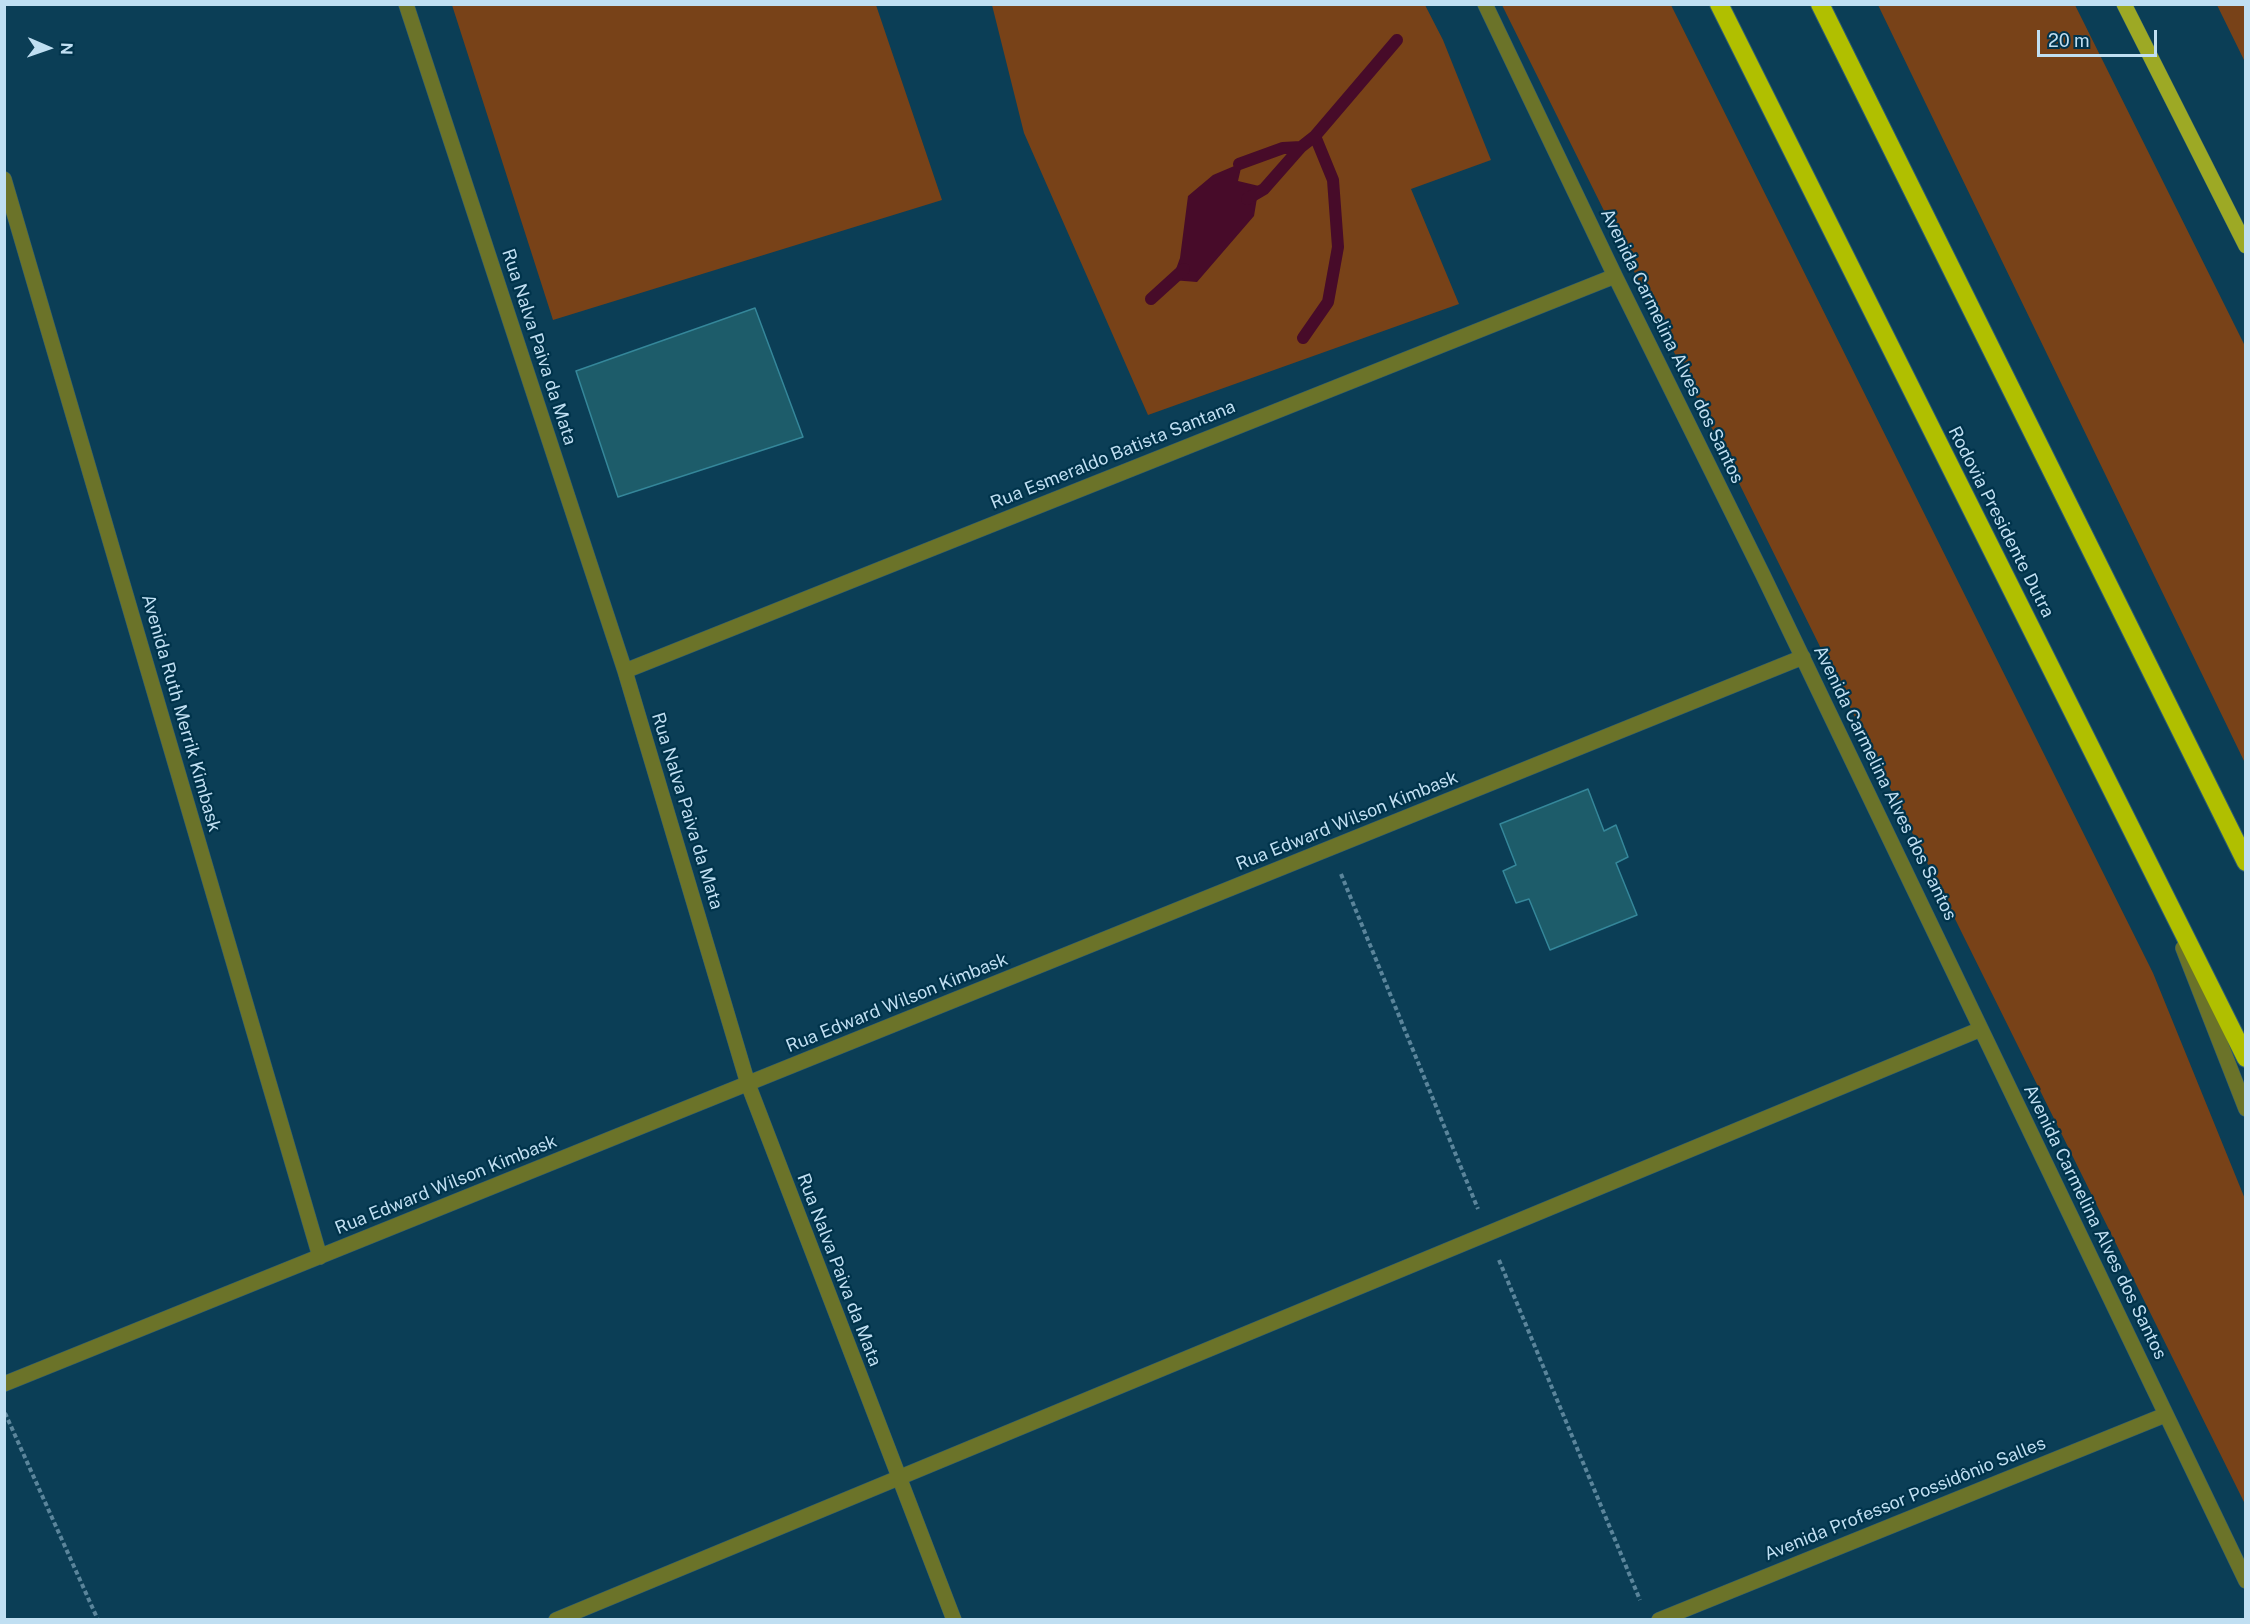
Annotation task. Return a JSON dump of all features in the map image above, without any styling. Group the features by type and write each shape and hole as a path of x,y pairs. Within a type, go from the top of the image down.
{"highway":[{"name":"Rodovia Presidente Dutra","path":"1719,4 2246,1058"},
{"path":"1820,4 2246,862"}],"main road":[{"path":"2124,4 2246,246"}],"street":[{"name":"Rua Nalva Paiva da Mata","path":"406,4 625,671 748,1084 954,1620"},
{"name":"Avenida Carmelina Alves dos Santos","path":"1485,4 1803,657 2246,1581"},
{"name":"Avenida Ruth Merrik Kimbask","path":"4,179 320,1257"},
{"name":"Rua Esmeraldo Batista Santana","path":"625,671 1616,276"},
{"name":"Rua Edward Wilson Kimbask","path":"4,1384 1803,657"},
{"path":"2157,881 2246,1109"},
{"path":"556,1620 1981,1029"},
{"name":"Avenida Professor Possidônio Salles","path":"1659,1620 2165,1415"}],"path":[{"path":"4,1412 98,1620"}],"shaded area":[{"path":"452,5 876,5 942,200 553,320"},
{"path":"992,5 1425,5 1443,40 1491,160 1411,189 1459,304 1148,415 1024,133"},
{"path":"1502,5 1671,5 2153,973 2245,1199 2245,1504"},
{"path":"1878,5 2075,5 2245,346 2245,763"},
{"path":"2217,5 2245,5 2245,62"},
{"path":"1239,164 1241,168 1238,181 1259,186 1254,216 1197,282 1172,280 1180,258 1188,196 1213,175"}],"building":[{"path":"755,308 803,437 618,497 576,371"},
{"path":"1588,789 1604,831 1616,825 1628,857 1616,863 1637,915 1550,950 1529,899 1516,903 1503,871 1516,865 1500,824"}],"waterway":[{"path":"1247,199 1264,189 1301,147 1315,136 1397,40"},
{"path":"1303,338 1328,302 1338,247 1333,180 1315,136"},
{"path":"1239,164 1283,148 1301,147"},
{"path":"1151,299 1184,269"}]}
